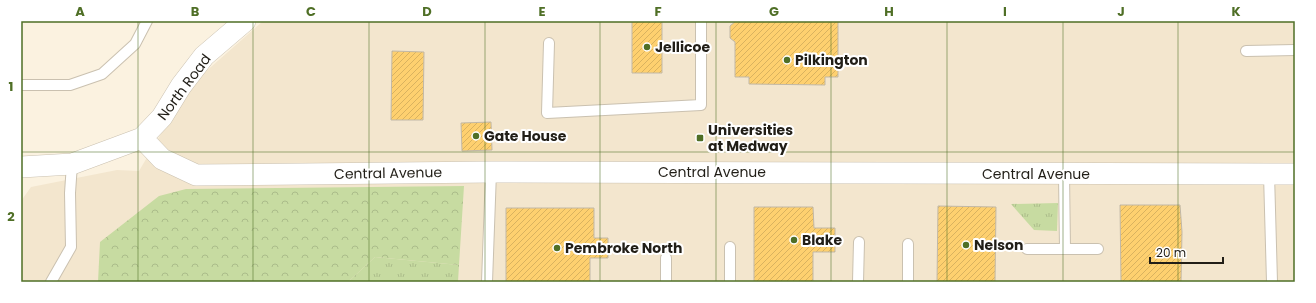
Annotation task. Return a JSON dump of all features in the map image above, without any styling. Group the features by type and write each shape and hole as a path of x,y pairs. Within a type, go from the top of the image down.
{"street":[{"name":"North Road","path":"142,138 162,117 181,86 204,56 245,21"},
{"path":"21,167 72,164 142,138"},
{"name":"Central Avenue","path":"142,138 162,159 196,175 491,172 1295,174"}],"lane":[{"path":"21,85 70,85 102,74 135,44 147,21"},
{"path":"549,43 547,113 701,105 701,21"},
{"path":"1246,51 1295,50"},
{"path":"51,282 72,247 70,194 72,164"},
{"path":"487,282 491,172"},
{"path":"1064,174 1065,249"},
{"path":"1269,174 1272,282"},
{"path":"858,282 859,242"},
{"path":"908,244 908,282"},
{"path":"730,247 730,282"},
{"path":"1027,249 1098,250"},
{"path":"666,258 666,282"}],"shaded area":[{"path":"263,21 1295,21 1295,282 21,282 21,201 31,187 117,170 139,171 181,100 203,74"}],"green space":[{"path":"464,186 459,265 375,257 348,282 98,282 100,242 159,196 186,189"},
{"path":"1058,203 1057,231 1034,230 1011,204"},
{"path":"375,257 459,265 458,282 348,282"}],"building":[{"name":"Jellicoe","path":"632,21 662,21 662,73 632,73"},
{"name":"Pilkington","path":"736,21 838,21 838,77 825,77 825,85 749,84 749,77 735,77 735,42 730,38 730,26"},
{"path":"392,51 424,52 423,120 391,120"},
{"name":"Gate House","path":"491,122 492,150 462,151 461,123"},
{"path":"1120,205 1180,205 1182,232 1181,282 1121,282"},
{"name":"Nelson","path":"938,206 996,207 995,282 937,282"},
{"name":"Blake","path":"754,207 813,207 814,228 835,228 835,252 813,252 813,282 754,282"},
{"name":"Pembroke North","path":"506,208 594,208 594,238 608,238 608,258 590,258 590,282 506,282"}],"place":[{"name":"Jellicoe","path":"647,47"},
{"name":"Pilkington","path":"787,60"},
{"name":"Gate House","path":"476,136"},
{"name":"Universities at Medway","path":"700,138"},
{"name":"Blake","path":"794,240"},
{"name":"Nelson","path":"966,245"},
{"name":"Pembroke North","path":"557,248"}]}
